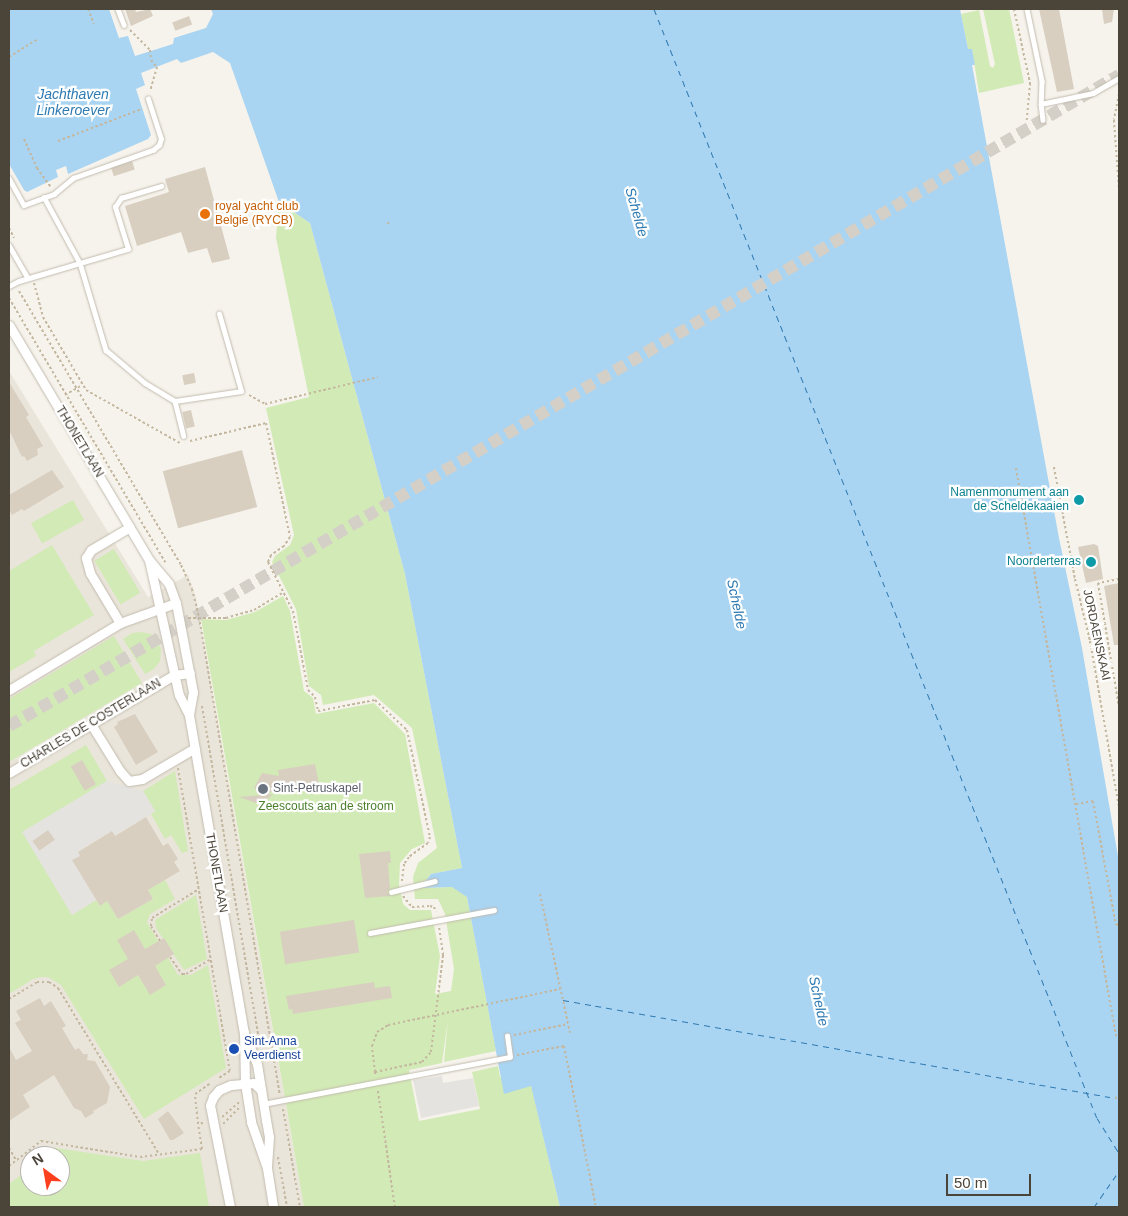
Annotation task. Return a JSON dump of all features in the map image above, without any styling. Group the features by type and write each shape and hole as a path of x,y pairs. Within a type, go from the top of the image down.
{"street":[{"name":"THONETLAAN","path":"9,325 149,560 164,576 181,620 193,692 189,715"},
{"path":"120,623 86,566 86,558 91,550 130,527"},
{"name":"THONETLAAN","path":"149,560 178,694 189,715 244,1032 245,1083 248,1102 255,1139 267,1168"},
{"path":"9,690 120,623 176,603"},
{"path":"174,675 190,673"},
{"name":"CHARLES DE COSTERLAAN","path":"9,773 174,675"},
{"path":"91,724 120,771 129,781 142,780 195,748"},
{"name":"THONETLAAN","path":"244,1032 257,1064 269,1136 267,1168 273,1207"},
{"path":"230,1207 220,1147 210,1105 213,1097 219,1090 231,1085 254,1083 262,1097"}],"lane":[{"path":"118,9 124,25"},
{"path":"1027,9 1042,81 1041,104 1043,120"},
{"path":"1041,104 1093,93 1119,78"},
{"path":"9,178 24,205 54,194 73,178 153,150 159,145 161,139 148,108 148,99"},
{"path":"9,286 30,277 128,249 115,207 121,198 161,186"},
{"path":"44,197 80,263 106,350 145,383 175,401 241,391 219,314"},
{"path":"9,245 30,277"},
{"path":"175,401 184,436"},
{"path":"391,892 435,881"},
{"path":"370,933 494,910"},
{"path":"262,1097 377,1083 510,1057 507,1036"}],"path":[{"path":"88,9 94,24"},
{"path":"1014,9 1030,83 1027,120"},
{"path":"124,25 151,51 151,60 157,67 148,99"},
{"path":"9,57 38,39"},
{"path":"1119,94 1114,120 1119,190"},
{"path":"58,141 148,108"},
{"path":"24,139 37,168 50,184 54,194"},
{"path":"388,222 389,226"},
{"path":"30,277 43,316 86,390 180,443 266,424 290,537 284,546 271,555 268,562 293,611 308,690 315,696 318,711 375,700 407,730 430,837 428,843 409,857 404,864 402,890 405,901 412,907 434,906 443,955 431,1052 426,1060 375,1072"},
{"path":"241,391 265,404 378,377"},
{"path":"54,401 82,385"},
{"name":"JORDAENSKAAI","path":"1054,467 1075,579 1090,641 1119,808"},
{"path":"1016,468 1116,1036"},
{"path":"1119,579 1098,583 1119,707"},
{"path":"181,620 199,617 226,618 254,610 284,592"},
{"path":"9,1166 42,1141 140,1157 202,1149 195,1094 230,1071 177,758"},
{"path":"1076,804 1093,801 1116,925 1119,924"},
{"path":"160,940 151,926 152,918 199,889"},
{"path":"540,894 570,1033"},
{"path":"170,957 182,974 186,974 211,959"},
{"path":"9,999 37,982 49,982 58,988 159,1154"},
{"path":"395,1207 372,1046 377,1032 388,1024 560,989"},
{"path":"507,1036 568,1024"},
{"path":"510,1057 564,1046 596,1207"},
{"path":"262,1097 280,1093"},
{"path":"1115,1098 1119,1097"},
{"path":"198,1124 225,1123 248,1102"},
{"path":"213,1124 223,1117 236,1103 248,1102"},
{"path":"9,1148 16,1160"}],"shaded area":[{"path":"9,371 148,597 188,575 196,597 304,1207 9,1207"},
{"path":"107,781 143,791 155,811 115,835 112,830 78,851 80,856 73,860 96,900 72,915 22,832"},
{"path":"442,1076 443,1083 473,1078 479,1106 421,1118 413,1080"}],"green space":[{"path":"983,9 1009,9 1024,83 979,93 972,49 968,49 961,14 979,10 990,66 993,68 995,64"},
{"name":"Zeescouts aan de stroom","path":"279,202 310,223 405,574 462,868 431,874 420,888 453,887 467,897 496,1051 444,1062 448,1019 442,1063 409,1070 419,1121 480,1109 472,1072 498,1066 500,1077 531,1085 560,1207 304,1207 201,619 226,620 255,612 283,596 290,611 304,691 313,698 316,714 374,703 405,734 425,843 412,849 400,863 399,885 403,904 410,910 431,910 440,956 435,994 451,991 454,969 445,914 438,899 415,899 413,877 418,863 437,848 412,728 374,695 323,705 321,695 309,686 296,609 272,562 275,556 290,545 294,535 266,408 309,397 276,238"},
{"path":"73,500 84,520 42,543 31,523"},
{"path":"52,545 94,615 34,651 36,656 9,672 9,571"},
{"path":"114,549 140,593 121,605 94,561"},
{"path":"132,633 151,634 157,640 161,650 160,661 154,669 145,674 123,639"},
{"path":"114,636 142,683 9,762 9,699"},
{"path":"86,745 107,781 23,832 72,915 96,900 100,906 107,901 118,919 153,899 148,890 165,880 175,899 150,914 147,922 178,975 191,975 208,965 226,1068 144,1119 61,985 48,977 41,977 33,979 9,994 9,790"},
{"path":"175,771 188,851 182,853 171,835 165,839 151,814 155,811 143,791"},
{"path":"196,895 207,959 184,970 156,928 155,920"},
{"path":"70,1150 143,1161 200,1153 209,1207 9,1207 9,1184 20,1176 20,1196 70,1196"}],"water":[{"path":"9,9 109,9 119,38 128,36 135,56 173,44 174,38 206,28 213,14 211,9 960,9 968,49 972,49 975,65 972,65 1059,538 1082,648 1119,862 1119,1207 560,1207 531,1086 504,1094 467,897 452,887 420,888 431,874 462,868 405,574 310,223 279,202 230,63 213,52 181,63 177,59 141,73 145,85 136,89 151,135 148,139 68,174 66,166 56,170 58,177 27,192 24,190 9,164"}],"building":[{"path":"125,9 135,9 136,12 150,9 153,16 131,26"},
{"path":"1039,9 1059,9 1074,89 1057,92"},
{"path":"1102,9 1114,9 1112,22 1104,24"},
{"path":"189,16 192,24 175,31 172,22"},
{"path":"132,161 135,170 114,176 111,168"},
{"path":"205,167 230,259 212,263 207,248 188,253 181,232 137,246 125,206 169,192 165,179"},
{"path":"194,373 196,383 184,385 182,375"},
{"path":"9,382 29,415 26,417 43,446 37,449 38,455 27,461 24,456 22,457 9,430"},
{"path":"191,410 195,427 186,429 182,412"},
{"path":"242,450 257,507 178,528 163,471"},
{"path":"52,470 64,487 24,511 22,509 12,515 9,509 9,495"},
{"name":"Noorderterras","path":"1094,544 1098,546 1103,579 1086,583 1078,547"},
{"path":"1119,583 1119,645 1114,645 1104,586"},
{"path":"135,714 158,752 136,765 114,727 118,724 117,722"},
{"path":"82,760 96,784 85,791 71,766"},
{"path":"315,764 319,784 270,792 269,795 273,794 262,805 239,797 262,795 254,788 262,773 279,776 278,770"},
{"path":"146,817 163,846 168,843 178,859 174,862 180,871 148,890 153,899 118,919 107,901 100,906 72,860 80,856 78,852 112,831 115,836"},
{"path":"48,830 55,840 39,851 32,841"},
{"path":"390,851 391,863 388,863 390,888 387,892 390,896 365,898 359,854"},
{"path":"354,920 359,953 285,964 280,932"},
{"path":"134,930 145,949 164,938 174,954 155,966 166,985 150,995 138,975 119,987 109,970 128,959 117,940"},
{"path":"374,982 375,988 390,986 392,998 293,1014 292,1009 289,1010 286,996"},
{"path":"40,998 44,1006 51,1001 66,1026 62,1028 75,1050 79,1048 83,1054 88,1054 87,1060 95,1061 110,1087 107,1103 85,1118 81,1111 74,1108 54,1075 23,1095 30,1107 9,1121 9,1047 16,1060 32,1051 15,1023 21,1020 16,1011"},
{"path":"168,1111 184,1133 173,1140 170,1140 158,1119"}],"ferry route":[{"path":"654,9 1097,1118 1119,1153"},
{"path":"563,1000 1115,1098"},
{"path":"1094,1207 1119,1171"}],"tunnel":[{"path":"9,726 1119,75"}],"place":[{"name":"royal yacht club Belgie (RYCB)","path":"205,214"},
{"name":"Namenmonument aan de Scheldekaaien","path":"1079,500"},
{"name":"Noorderterras","path":"1091,562"},
{"name":"Sint-Petruskapel","path":"263,789"},
{"name":"Sint-Anna Veerdienst","path":"234,1049"}],"water label":[{"name":"Jachthaven Linkeroever","path":"73,102"},
{"name":"Schelde","path":"637,212"},
{"name":"Schelde","path":"737,604"},
{"name":"Schelde","path":"819,1001"}]}
